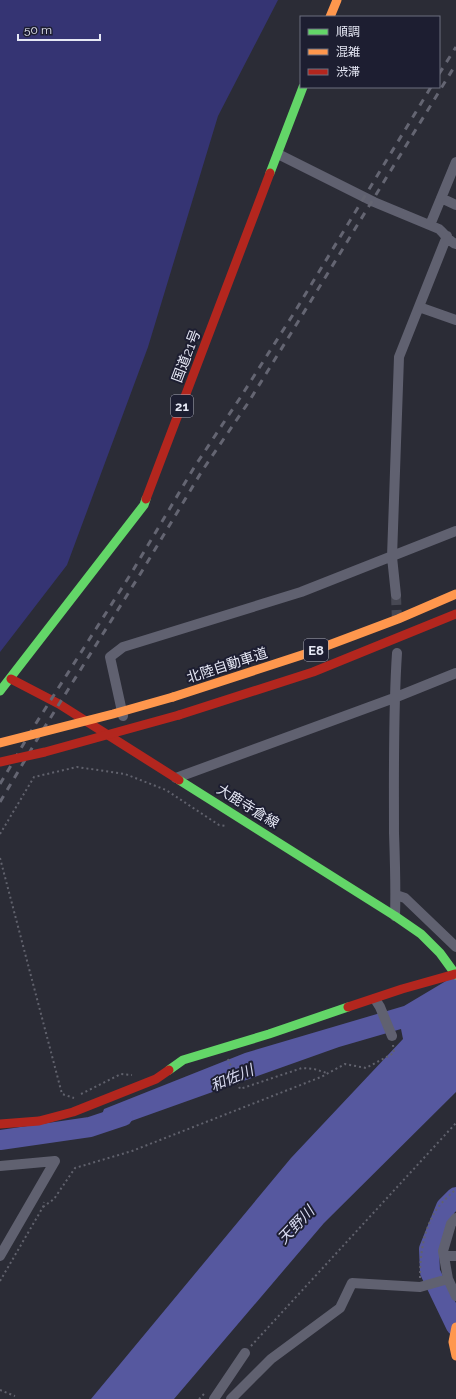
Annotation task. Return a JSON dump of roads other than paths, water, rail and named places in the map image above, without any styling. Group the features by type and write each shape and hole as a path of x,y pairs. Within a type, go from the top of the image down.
{"main road":[{"path":"330,16 337,0"},
{"name":"国道21号","path":"0,691 11,679 144,505 304,88"},
{"name":"北陸自動車道","path":"0,743 113,714 172,694 264,668 359,635 456,594"},
{"name":"E8","path":"0,762 118,733 179,715 328,666 456,614"},
{"name":"大鹿寺倉線","path":"11,679 59,704 395,916 421,934 440,953 456,975"},
{"path":"17,729 72,718 172,694"},
{"path":"0,771 35,761 118,733"},
{"path":"0,1124 39,1121 73,1112 156,1079 183,1060 378,1003 456,975"},
{"path":"456,1327 452,1338 456,1356"}],"street":[{"path":"278,154 374,202 440,229 451,242 456,244"},
{"path":"430,224 456,162"},
{"path":"441,198 456,205"},
{"path":"396,595 392,557 399,357 447,236"},
{"path":"419,307 456,320"},
{"path":"130,748 110,657 122,647 301,592 456,531"},
{"path":"395,916 394,698 397,653"},
{"path":"176,778 394,698 456,673"},
{"path":"396,895 405,898 456,948"},
{"path":"378,1003 392,1036"},
{"path":"0,1166 55,1161 0,1256"},
{"path":"456,1218 451,1224 443,1251 446,1280 456,1296"},
{"path":"444,1256 456,1256"},
{"path":"231,1399 270,1359 340,1308 352,1282 422,1286 446,1280"},
{"path":"214,1399 244,1353"}],"water":[{"name":"天野川","path":"456,975 456,1092 324,1223 174,1399 91,1399 291,1158 403,1039 401,1029 339,1047 95,1134 104,1109 245,1053 404,1006"}],"waterway":[{"name":"和佐川","path":"0,1140 90,1127 123,1116"},
{"path":"456,1197 446,1207 429,1249 430,1272 456,1326"}],"tunnel":[{"path":"396,595 397,623"}],"railway":[{"path":"440,72 456,47"},
{"path":"0,802 202,471 248,403 456,64"},
{"path":"0,784 33,728 132,572 195,466 294,313 430,88"}]}
